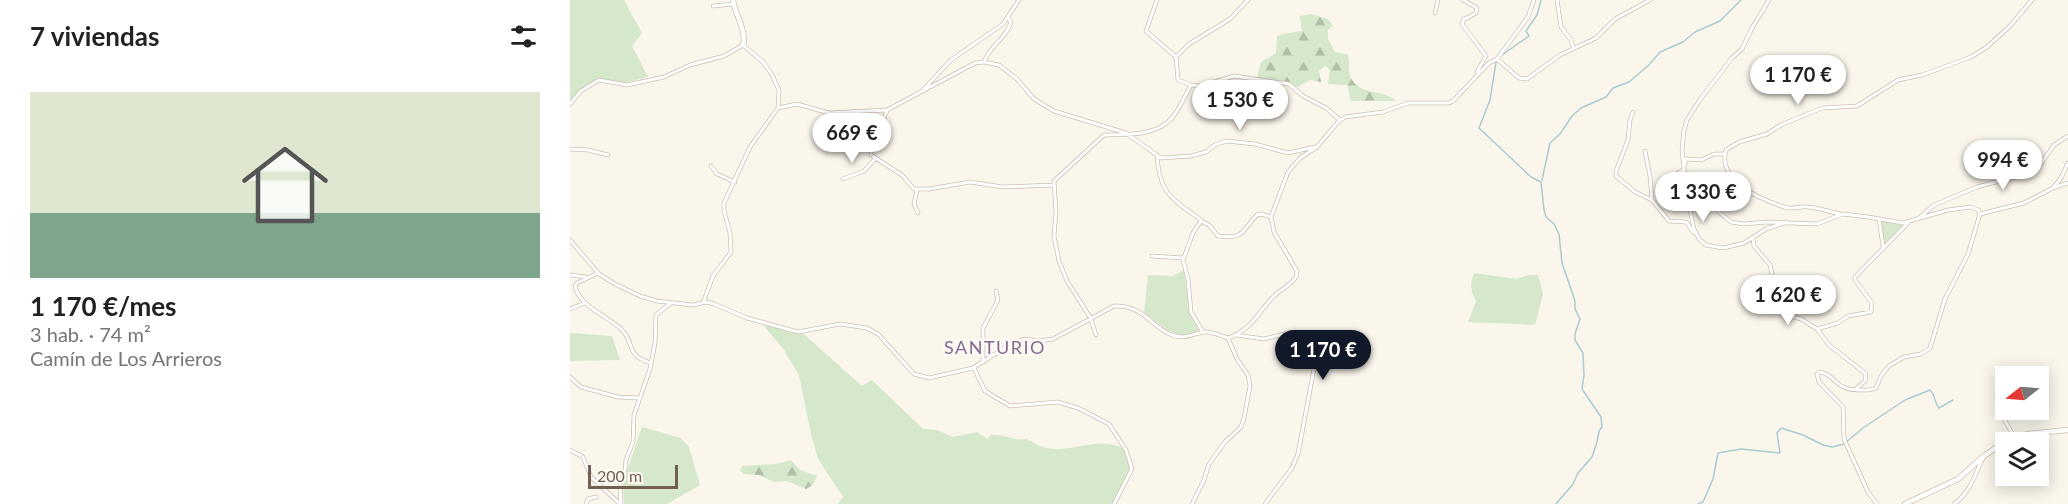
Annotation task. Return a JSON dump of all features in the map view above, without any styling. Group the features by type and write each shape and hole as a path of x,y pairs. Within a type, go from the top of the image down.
{"street":[{"path":"922,91 951,60 1008,18 1019,0"},
{"path":"1157,0 1146,31 1176,57 1177,78 1191,85 1204,85 1231,76 1289,84 1340,120"},
{"path":"1176,57 1189,44 1230,19 1248,0"},
{"path":"1435,13 1438,0"},
{"path":"570,240 598,273 640,296 692,305 714,304 747,318 798,332 844,324 870,329 878,334 911,371 923,378 974,368 1017,341 1053,339 1111,307 1121,306 1143,314 1171,335 1185,337 1211,332 1228,338 1236,335 1256,320 1273,297 1296,278 1297,271 1274,232 1271,217 1292,167 1299,158 1317,147 1340,120 1354,115 1383,112 1408,103 1449,104 1474,76 1486,56 1462,24 1464,19 1476,13 1477,8 1463,0"},
{"path":"1474,76 1497,59 1524,22 1534,0"},
{"path":"1557,0 1561,27 1571,40 1573,47"},
{"path":"1497,59 1519,78 1527,79 1546,63 1573,47 1596,38 1615,20 1650,0"},
{"path":"1769,0 1742,49 1732,58 1687,120 1682,150 1687,180 1706,201 1731,222 1817,224 1843,214"},
{"path":"1908,223 1809,207 1786,208 1749,191 1731,178 1727,172 1724,154 1727,148 1767,134 1807,113 1823,108 1857,106 1898,80 1922,75 1975,55 2010,26 2032,0"},
{"path":"713,6 733,2 744,34 743,45"},
{"path":"984,62 991,49 1009,29 1011,22 1008,18"},
{"path":"570,104 581,91 599,80 627,85 664,77 690,65 724,56 743,45"},
{"path":"703,303 713,276 730,252 730,233 723,206 750,147 778,108 779,90 771,72 743,45"},
{"path":"833,112 887,110 975,63 984,62 1007,70 1034,99 1054,111 1129,134 1157,155 1167,158 1203,153 1226,141 1255,144 1288,153 1317,147"},
{"path":"1096,335 1092,319 1060,266 1054,236 1056,179 1102,137 1150,132 1171,120 1191,85"},
{"path":"778,108 797,104 833,112 865,124 874,143"},
{"path":"887,110 871,151 875,159 898,171 917,190 970,182 1004,187 1054,185"},
{"path":"1633,112 1628,140 1615,174 1622,182 1652,200 1669,221 1686,222 1699,239 1719,248 1744,243 1766,229 1787,222"},
{"path":"1917,219 1934,205 1977,187 2035,172 2055,145 2068,136"},
{"path":"570,149 588,150 608,155"},
{"path":"1645,151 1652,200"},
{"path":"1684,170 1686,159 1701,160 1714,154 1724,154"},
{"path":"1157,155 1163,187 1177,204 1209,225 1218,236 1228,237 1246,231 1257,214 1271,217"},
{"path":"843,179 864,171 875,159"},
{"path":"2053,188 2068,163"},
{"path":"711,166 717,174 735,182"},
{"path":"1684,170 1678,173 1676,181 1690,210 1694,229 1699,239"},
{"path":"1980,214 2024,203 2068,183"},
{"path":"917,190 914,204 918,213"},
{"path":"1817,329 1838,323 1848,316 1871,312 1872,303 1855,277 1908,223 1934,213 1971,207 1978,210 1980,214"},
{"path":"1876,503 1868,492 1844,439 1843,407 1819,382 1817,374 1823,372 1844,389 1873,390 1889,366 1904,357 1921,354 1930,348 1945,298 1968,254 1980,214"},
{"path":"1879,219 1883,246"},
{"path":"1201,221 1193,232 1183,258 1188,279 1191,312 1194,321 1203,332"},
{"path":"1753,239 1754,246 1770,265 1773,279 1783,288 1783,306 1793,317 1817,329 1828,345 1866,374 1865,381 1855,390"},
{"path":"1744,243 1754,246"},
{"path":"1152,256 1183,258"},
{"path":"598,273 587,277 576,286 578,294 624,332 634,355 651,363"},
{"path":"570,275 587,277"},
{"path":"983,362 983,328 998,300 996,291"},
{"path":"570,309 585,302"},
{"path":"621,504 620,484 633,442 633,423 639,398 651,363 655,343 656,315 671,302"},
{"path":"1236,335 1264,339 1292,333 1319,342 1298,454 1292,468 1265,504"},
{"path":"1192,504 1209,464 1225,442 1241,427 1244,418 1250,386 1248,375 1237,359 1228,338"},
{"path":"974,368 985,391 1010,406 1058,402 1078,408 1111,426 1126,450 1132,469 1114,504"},
{"path":"570,377 581,387 618,397 639,398"},
{"path":"2049,432 2068,430"},
{"path":"1905,504 1912,503 1958,479 1995,449"},
{"path":"570,450 583,456 591,477 621,504"},
{"path":"1954,504 1968,489 1984,456"},
{"path":"586,504 588,499 596,497"}],"green space":[{"path":"570,0 624,0 642,33 632,46 648,77 624,83 599,78 570,103"},
{"path":"1312,14 1328,19 1333,26 1328,30 1328,39 1335,52 1347,54 1350,75 1355,84 1396,101 1351,101 1347,85 1328,84 1330,70 1325,66 1319,71 1321,82 1310,80 1298,87 1257,78 1261,62 1276,53 1277,36 1302,31 1300,16"},
{"path":"1879,219 1907,225 1883,246"},
{"path":"1184,270 1190,315 1199,331 1183,335 1169,331 1144,312 1148,275 1173,276"},
{"path":"1474,273 1516,279 1538,275 1543,294 1535,325 1468,322 1476,301 1471,287"},
{"path":"763,325 805,335 862,386 872,380 923,429 937,430 953,437 977,432 988,439 990,435 999,435 1027,439 1050,449 1094,444 1116,445 1126,450 1129,459 1130,473 1126,483 1114,504 838,504 843,497 818,459 799,375 784,350"},
{"path":"570,333 612,336 620,360 570,361"},
{"path":"642,427 681,438 689,447 700,485 667,504 624,504 623,482"},
{"path":"791,460 800,470 817,476 813,485 806,489 787,481 774,482 759,475 744,474 740,471 742,466 776,464"}],"waterway":[{"path":"1499,57 1529,36 1526,31 1537,15 1541,0"},
{"path":"1542,180 1550,143 1560,134 1572,116 1581,108 1606,97 1613,88 1629,82 1660,52 1720,21 1741,0"},
{"path":"1496,62 1490,100 1479,128 1531,177 1541,182 1544,210 1546,217 1554,224 1559,234 1562,263 1580,319 1575,340 1583,353 1582,389 1601,417 1602,427 1592,457 1556,504"},
{"path":"1698,504 1703,502 1713,479 1718,453 1741,449 1780,453 1777,433 1781,428 1832,447 1844,444 1863,428 1905,400 1930,390 1939,408 1953,400"}],"district":[{"name":"SANTURIO","path":"995,347"}]}
